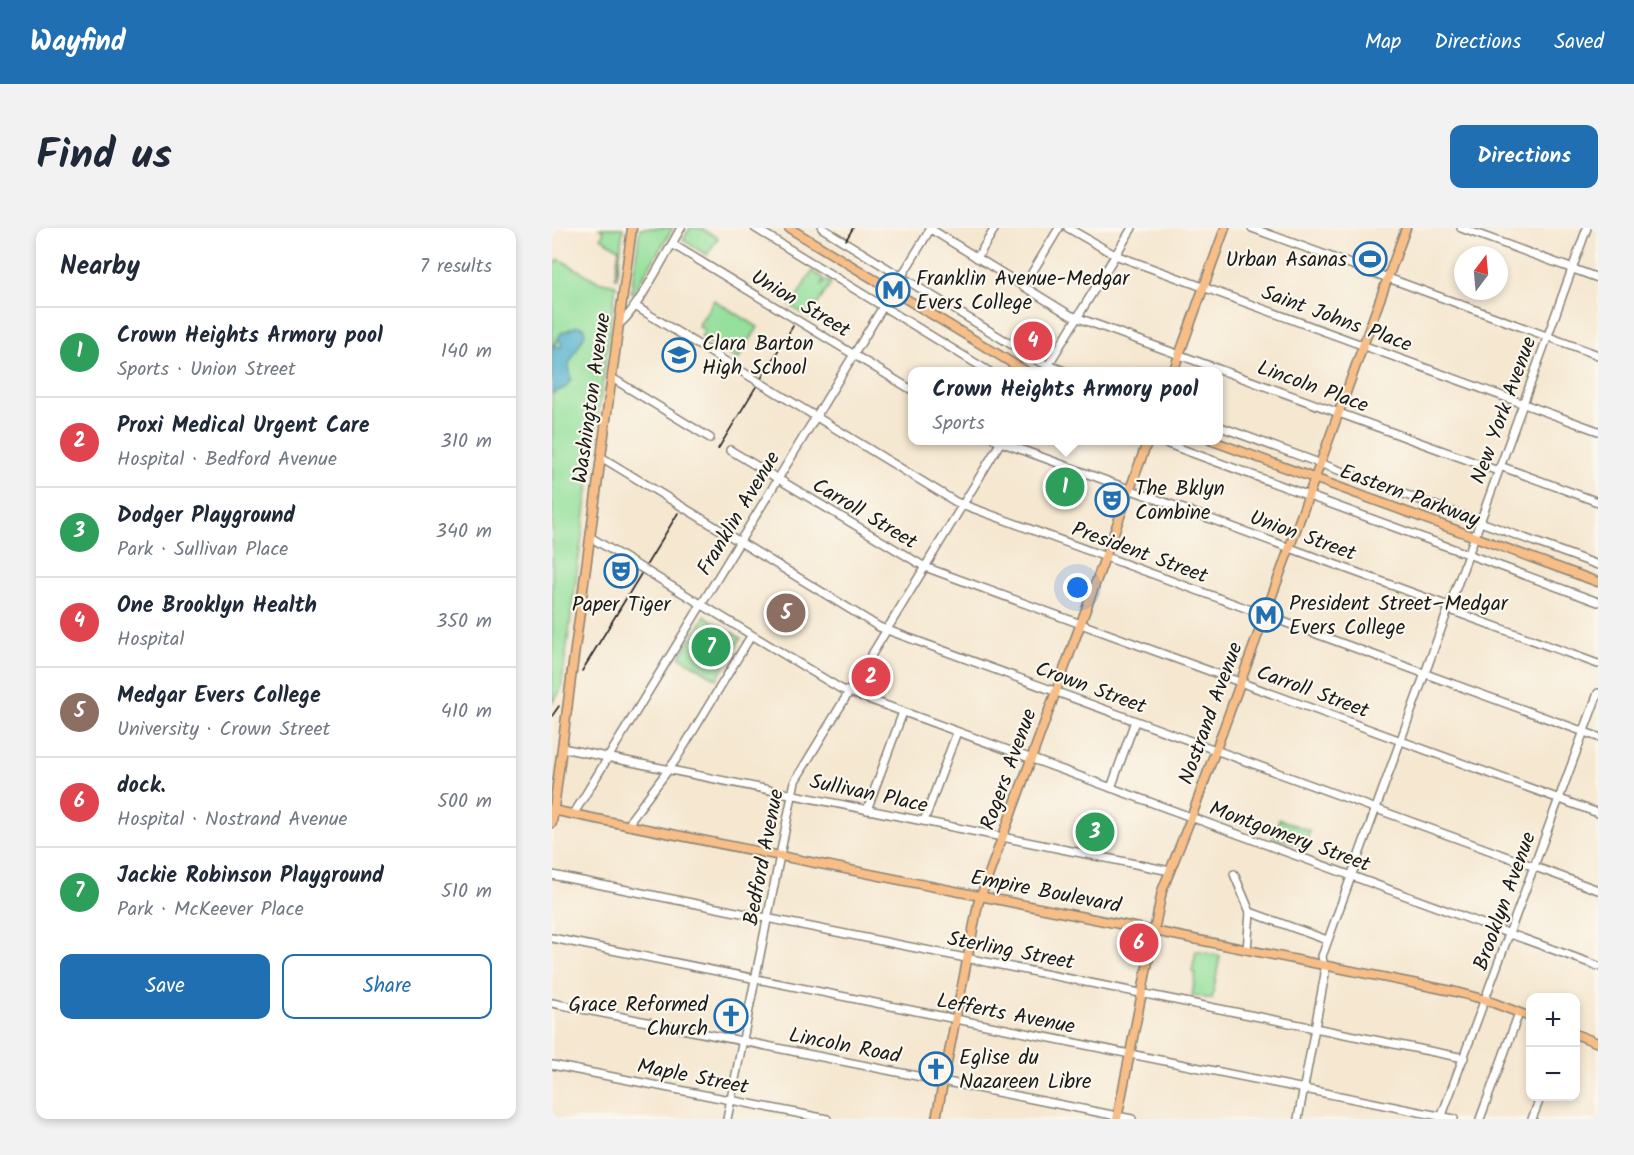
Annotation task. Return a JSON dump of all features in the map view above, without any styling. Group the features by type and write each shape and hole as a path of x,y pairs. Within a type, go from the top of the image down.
{"main road":[{"name":"Washington Avenue","path":"552,823 632,228"},
{"path":"789,228 1019,367"},
{"path":"1175,367 1225,228"},
{"name":"Nostrand Avenue","path":"1117,1118 1162,891 1191,818 1406,228"},
{"name":"Rogers Avenue","path":"936,1119 981,897 1146,445"},
{"name":"Eastern Parkway","path":"1221,445 1598,582"},
{"name":"Empire Boulevard","path":"553,810 1452,991 1486,1000 1526,1016"},
{"path":"1580,1036 1598,1043"}],"street":[{"path":"619,324 626,320 681,228"},
{"path":"755,228 982,367"},
{"path":"822,228 1045,367"},
{"name":"Franklin Avenue","path":"573,814 884,307 930,228"},
{"name":"Lincoln Place","path":"930,228 1077,318 1215,367"},
{"path":"977,258 996,228"},
{"path":"1024,286 1059,228"},
{"name":"Saint Johns Place","path":"1068,228 1115,255 1598,431"},
{"path":"1047,367 1132,228"},
{"path":"1252,228 1598,354"},
{"path":"1461,228 1598,278"},
{"name":"New York Avenue","path":"1298,1119 1325,974 1322,956 1587,228"},
{"name":"Union Street","path":"672,243 908,388"},
{"name":"President Street","path":"622,300 636,304 816,417 963,504 1598,737"},
{"name":"Lincoln Place","path":"1223,370 1598,502"},
{"path":"612,378 710,438"},
{"path":"1223,428 1598,565"},
{"name":"Bedford Avenue","path":"727,1119 795,781 997,445"},
{"name":"Union Street","path":"1010,445 1443,603 1453,611 1598,664"},
{"path":"1168,445 1598,602"},
{"name":"Carroll Street","path":"730,450 925,567 1598,813"},
{"name":"Crown Street","path":"601,457 887,630 1598,890"},
{"name":"Montgomery Street","path":"590,537 751,636 849,692 1598,966"},
{"path":"629,826 632,818 668,770 751,636"},
{"name":"Brooklyn Avenue","path":"1441,1118 1598,693"},
{"path":"867,810 903,712"},
{"path":"1111,788 1135,721"},
{"path":"924,822 957,732"},
{"name":"Sullivan Place","path":"562,748 1170,871"},
{"path":"1234,874 1250,912 1247,950"},
{"name":"Sterling Street","path":"552,875 1464,1058"},
{"path":"1250,912 1328,940"},
{"name":"Lefferts Avenue","path":"552,938 1454,1119"},
{"name":"Lincoln Road","path":"552,1003 1131,1119"},
{"path":"1480,1119 1519,1013"},
{"name":"Maple Street","path":"552,1065 827,1119"},
{"path":"1532,1119 1539,1101"}],"green space":[{"path":"599,228 623,228 617,278 615,278 619,249 601,238 604,231"},
{"path":"640,228 673,228 633,293 631,292"},
{"path":"690,228 701,228 718,238 707,255 683,240"},
{"path":"559,259 597,281 616,285 561,690 552,703 552,260 557,263"},
{"path":"812,271 823,278 822,284 826,280 831,283 809,318 791,306"},
{"path":"714,300 758,327 738,360 701,337 705,330 698,326"},
{"path":"705,616 741,638 717,679 680,657"},
{"path":"1089,817 1109,824 1101,849 1079,844"},
{"path":"1279,819 1310,831 1304,847 1273,836"},
{"path":"1196,951 1220,956 1212,999 1192,995 1196,973 1192,972"}],"water":[{"path":"577,326 584,327 585,334 569,364 571,380 565,388 552,394 552,347 556,342 556,347 561,347 562,343 557,340 561,333"}],"railway":[{"path":"846,240 853,228"},
{"path":"718,449 793,326"},
{"path":"582,671 678,513"},
{"path":"552,716 559,706"}],"place":[{"name":"Urban Asanas","path":"1370,259"},
{"name":"Franklin Avenue-Medgar Evers College","path":"893,290"},
{"name":"One Brooklyn Health","path":"1033,341"},
{"name":"Clara Barton High School","path":"679,355"},
{"name":"Crown Heights Armory pool","path":"1065,487"},
{"name":"The Bklyn Combine","path":"1112,500"},
{"name":"Paper Tiger","path":"621,571"},
{"name":"Medgar Evers College","path":"786,613"},
{"name":"President Street–Medgar Evers College","path":"1266,615"},
{"name":"Jackie Robinson Playground","path":"711,647"},
{"name":"Proxi Medical Urgent Care","path":"871,677"},
{"name":"Dodger Playground","path":"1095,832"},
{"name":"dock.","path":"1139,943"},
{"name":"Grace Reformed Church","path":"731,1016"},
{"name":"Eglise du Nazareen Libre","path":"936,1069"}]}
